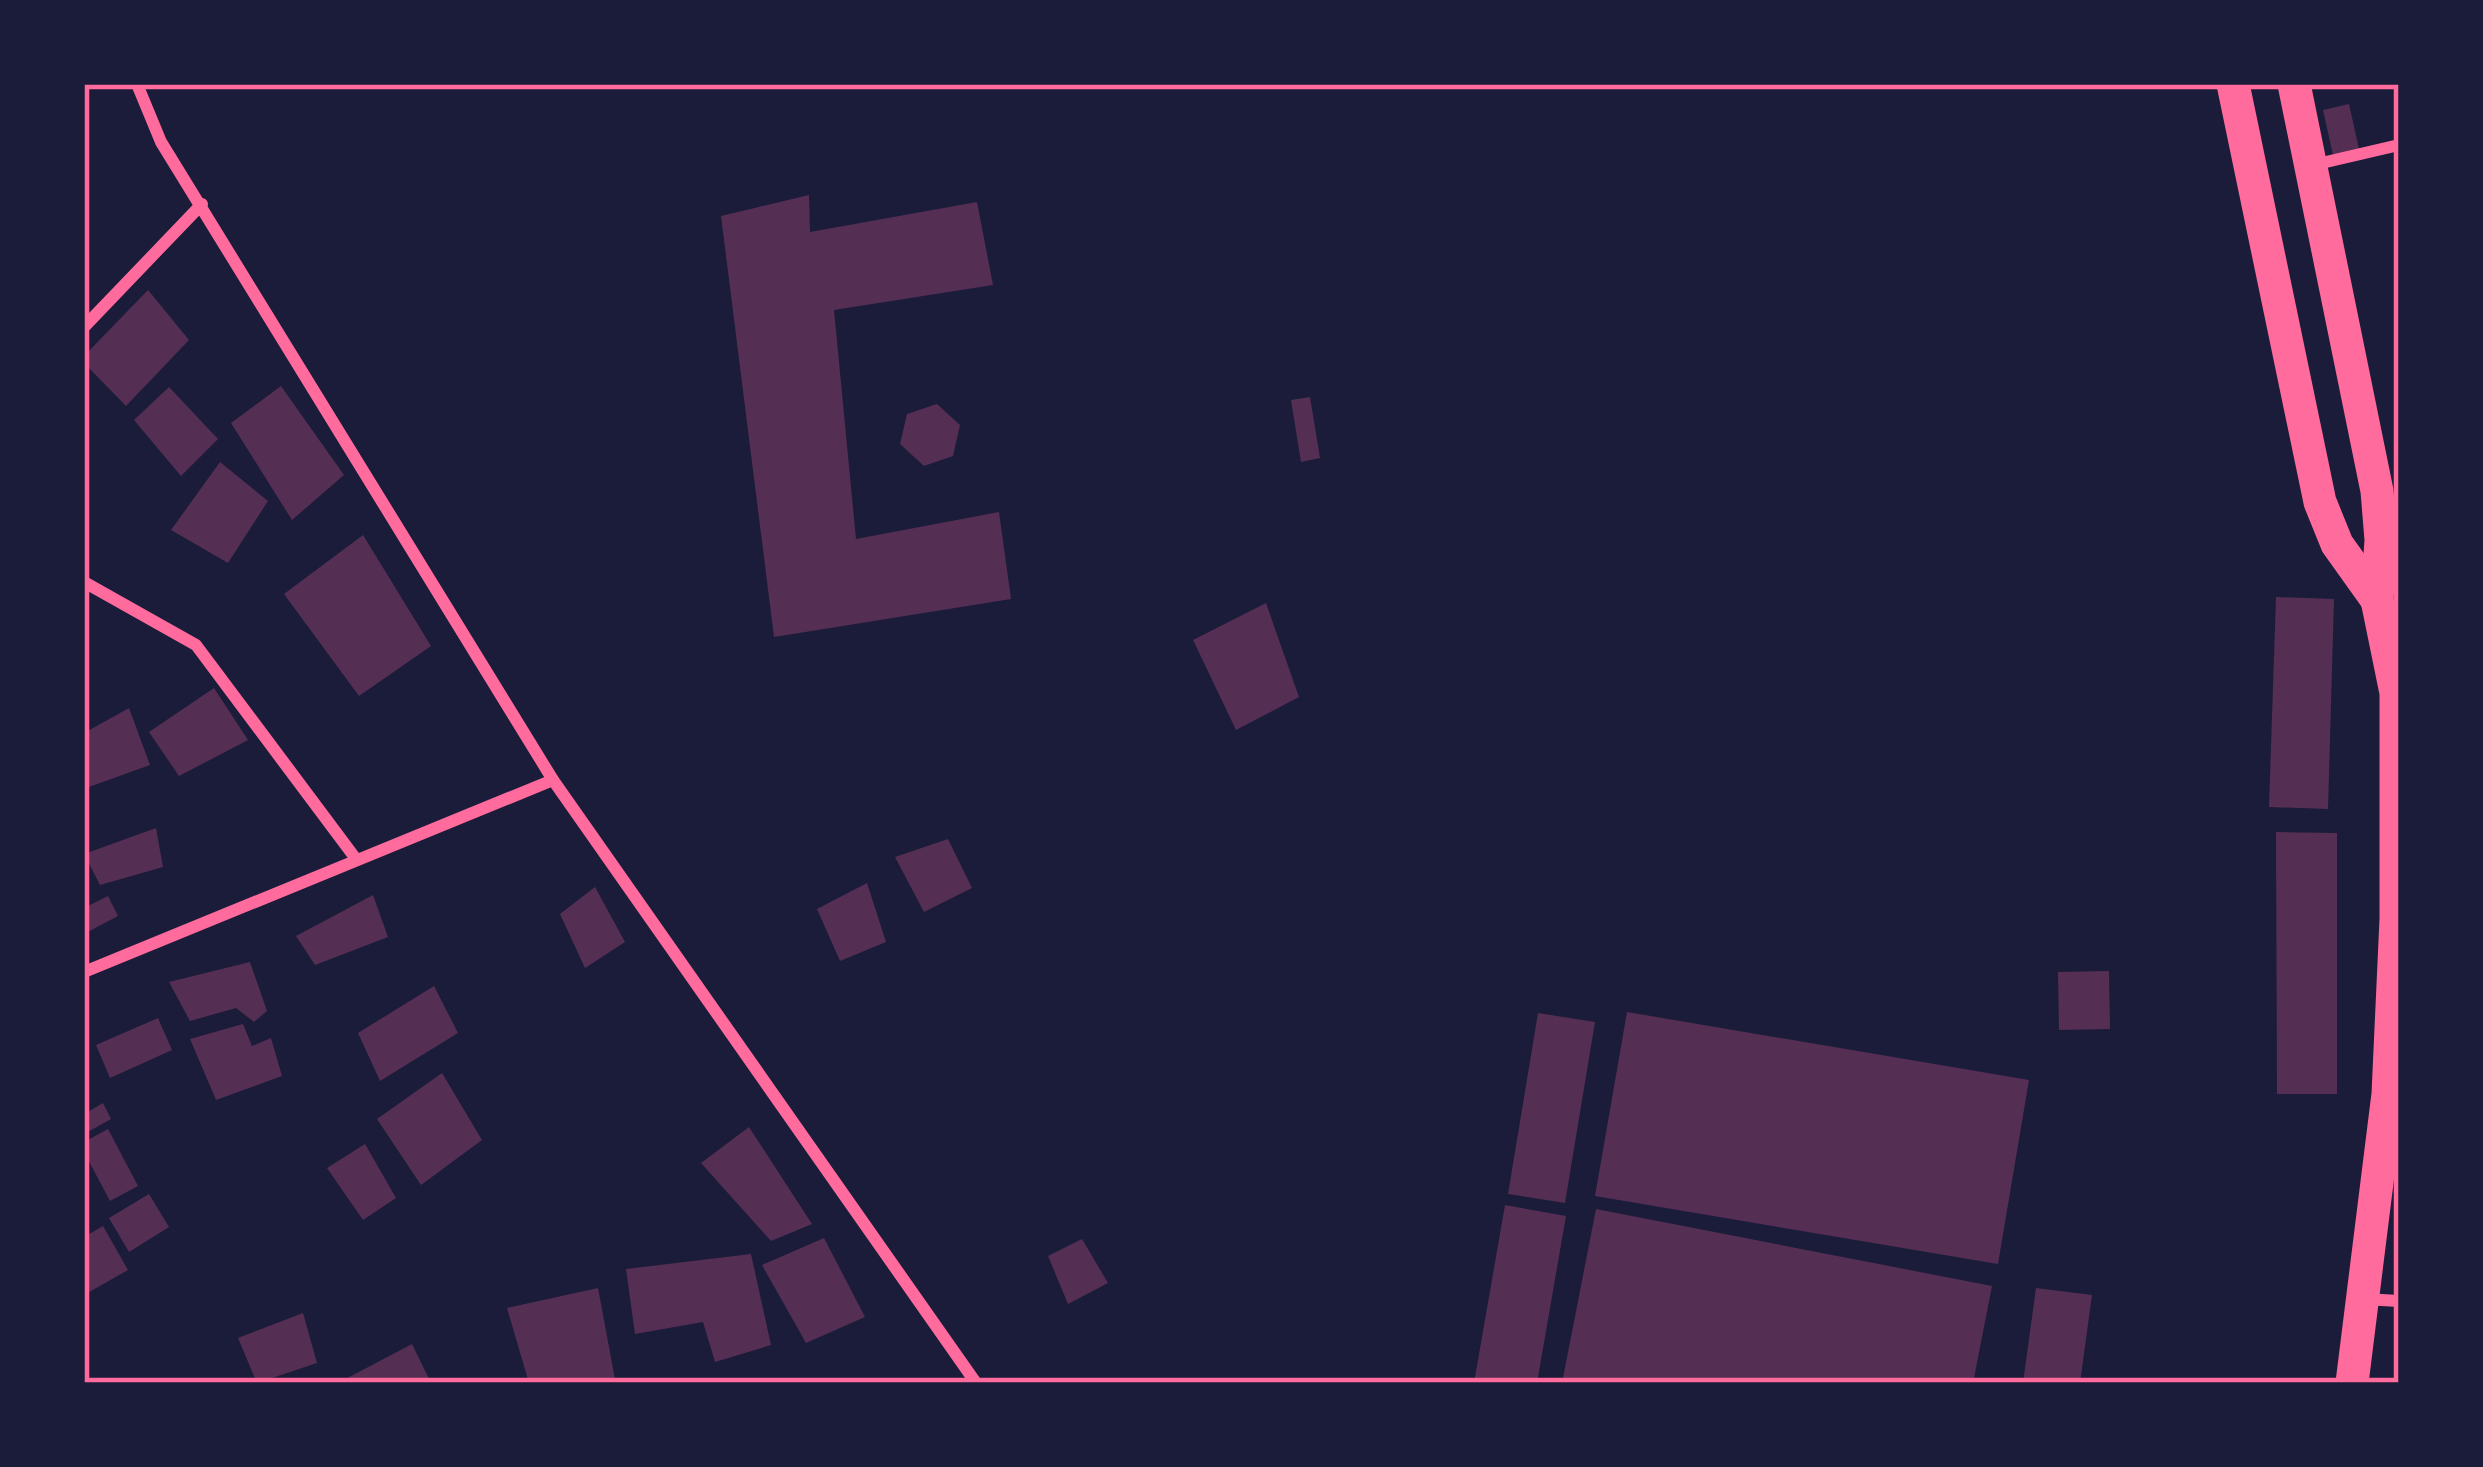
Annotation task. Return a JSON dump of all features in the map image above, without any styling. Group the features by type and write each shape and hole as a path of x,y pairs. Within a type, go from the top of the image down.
{"highway":[{"path":"2233,84 2320,502 2337,544 2377,600"},
{"path":"2294,84 2377,491 2381,540 2377,600 2397,693 2396,920 2388,1094 2352,1383"}],"street":[{"path":"136,84 161,142 553,780 976,1383"},
{"path":"2311,165 2399,145"},
{"path":"84,327 202,204"},
{"path":"84,582 196,645 356,859"},
{"path":"84,972 553,780"},
{"path":"2364,1299 2399,1300"}],"building":[{"path":"2349,104 2359,149 2333,155 2323,110"},
{"path":"809,195 810,232 977,202 993,285 834,310 856,539 999,512 1011,599 774,637 721,216"},
{"path":"148,290 189,340 126,406 84,363 84,356"},
{"path":"281,386 344,475 292,520 231,423"},
{"path":"169,387 218,439 181,476 134,420"},
{"path":"1310,397 1320,458 1301,462 1291,400"},
{"path":"937,404 960,425 953,456 924,466 900,444 907,414"},
{"path":"220,462 268,501 228,563 171,530"},
{"path":"363,535 431,646 359,696 284,594"},
{"path":"2276,597 2334,599 2328,809 2269,807"},
{"path":"1266,603 1299,697 1236,730 1193,640"},
{"path":"214,688 248,740 179,776 149,732"},
{"path":"129,708 150,765 89,787 84,778 84,733"},
{"path":"156,828 163,867 100,885 84,854"},
{"path":"2276,832 2337,833 2337,1094 2277,1094"},
{"path":"948,839 972,888 924,912 895,857"},
{"path":"867,883 886,942 840,961 817,909"},
{"path":"595,887 625,942 585,968 560,914"},
{"path":"373,895 388,937 315,965 296,936"},
{"path":"108,896 118,916 84,934 84,908"},
{"path":"250,962 267,1011 254,1022 236,1008 190,1021 169,982"},
{"path":"2109,971 2110,1029 2059,1030 2058,972"},
{"path":"434,986 458,1033 380,1081 358,1033"},
{"path":"1627,1012 2029,1080 1998,1264 1595,1196"},
{"path":"1538,1013 1595,1022 1565,1203 1508,1194"},
{"path":"158,1018 172,1050 110,1078 96,1045"},
{"path":"243,1024 252,1046 271,1038 282,1076 216,1100 190,1039"},
{"path":"442,1073 482,1140 421,1185 377,1119"},
{"path":"103,1103 111,1119 84,1134 84,1114"},
{"path":"749,1127 812,1224 771,1241 701,1163"},
{"path":"108,1129 138,1186 110,1201 84,1152 84,1142"},
{"path":"365,1144 396,1198 363,1220 327,1168"},
{"path":"149,1194 169,1227 129,1252 109,1218"},
{"path":"1505,1205 1566,1216 1537,1383 1474,1383"},
{"path":"1596,1209 1992,1286 1973,1383 1562,1383"},
{"path":"103,1226 128,1270 84,1295 84,1237"},
{"path":"824,1238 865,1317 806,1343 762,1265"},
{"path":"1082,1239 1108,1283 1068,1304 1048,1256"},
{"path":"751,1254 771,1345 715,1362 703,1322 635,1334 626,1269"},
{"path":"598,1288 615,1379 529,1383 507,1308"},
{"path":"2036,1288 2092,1295 2080,1383 2023,1383"},
{"path":"303,1313 317,1363 257,1383 238,1338"},
{"path":"412,1344 431,1383 338,1383"}]}
